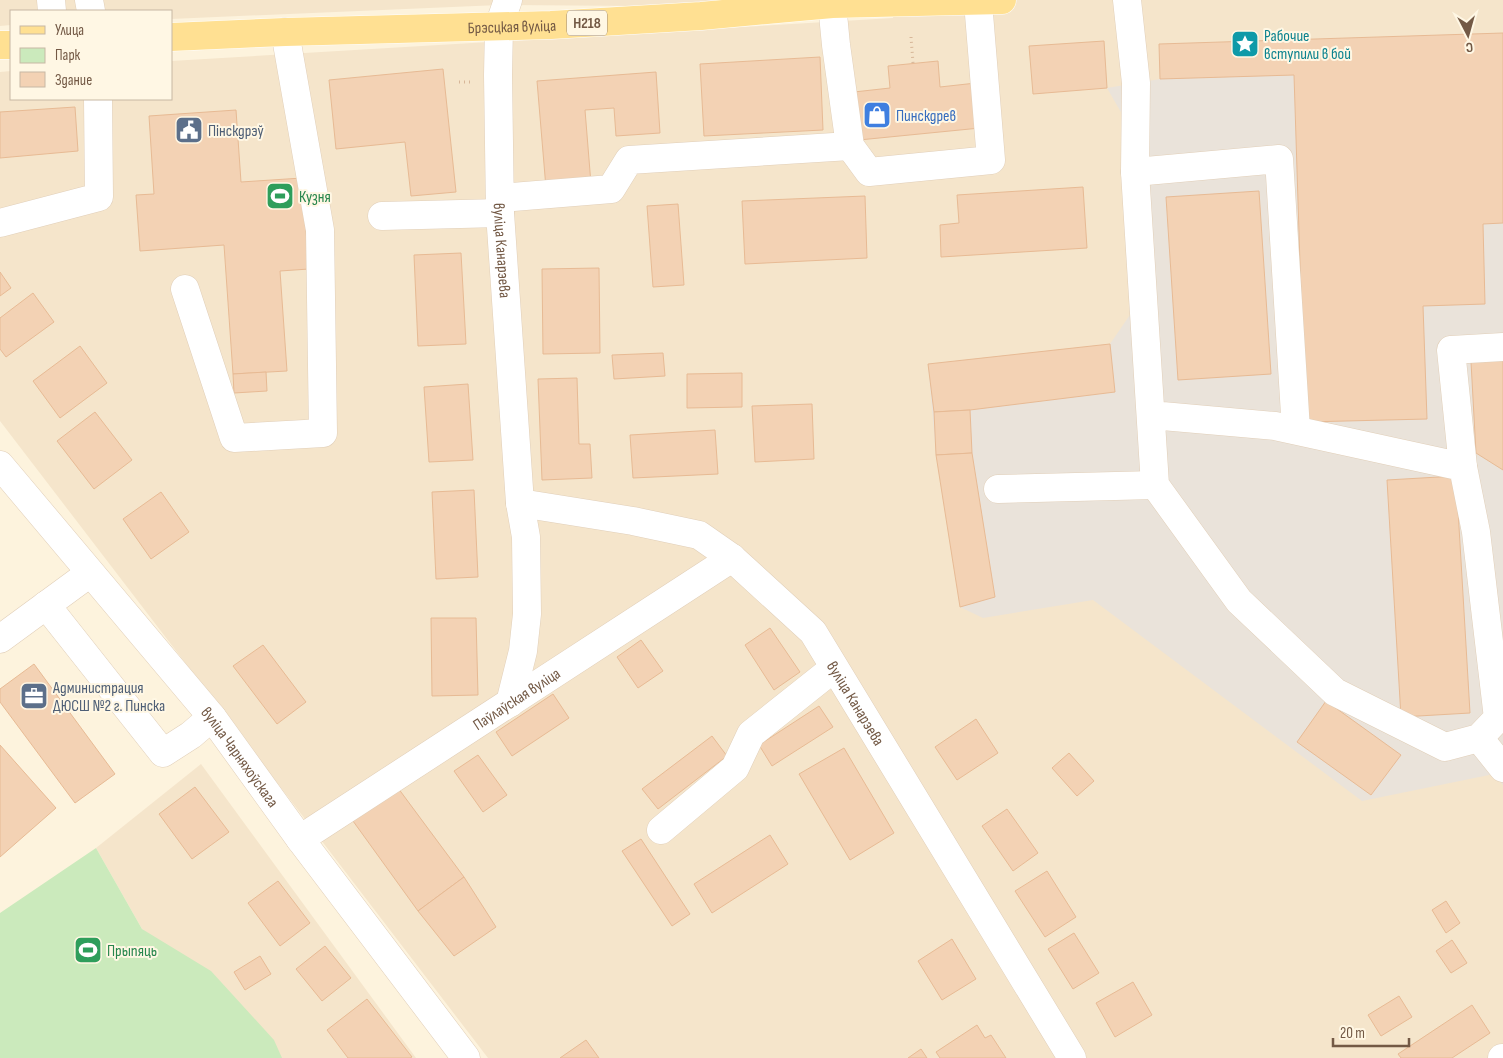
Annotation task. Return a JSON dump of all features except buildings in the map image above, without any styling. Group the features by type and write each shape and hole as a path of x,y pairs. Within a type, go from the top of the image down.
{"main road":[{"name":"Брэсцкая вуліца","path":"172,37 552,25 832,4 990,1"}],"street":[{"name":"вуліца Канарэева","path":"508,0 499,26 500,205 520,503 526,538 527,614 523,651 510,703"},
{"path":"1127,0 1136,83 1135,172 1155,485 1239,601 1335,692 1445,747 1479,738 1498,718 1476,532 1463,467 1451,350 1503,347"},
{"path":"832,4 850,146 869,172 991,160 990,1"},
{"path":"185,288 234,438 323,432 320,230 285,32"},
{"path":"0,223 99,197 98,100"},
{"path":"382,216 500,205 611,189 629,160 850,146"},
{"path":"1135,172 1279,159 1296,430"},
{"path":"1151,415 1275,426 1463,467"},
{"name":"вуліца Чарняхоўскага","path":"0,465 212,717 300,839 466,1058"},
{"path":"998,489 1155,485"},
{"name":"вуліца Канарэева","path":"520,503 633,521 699,535 732,558 813,632 1072,1058"},
{"name":"Паўлаўская вуліца","path":"300,839 732,558"},
{"path":"0,639 90,573"},
{"path":"46,605 163,753 191,735 212,717"},
{"path":"661,830 735,768 751,734 834,668"},
{"path":"1479,738 1503,768"}],"path":[{"path":"911,37 913,63"}],"shaded area":[{"path":"0,0 879,0 879,8 499,5 172,19 172,10 10,10 10,25 0,26"},
{"path":"894,0 1503,0 1503,1058 488,1058 0,421 0,72 10,71 10,100 172,100 172,61 893,18"},
{"path":"1503,33 1503,785 1494,774 1362,801 1093,600 983,618 960,607 936,455 928,364 1110,344 1134,309 1122,114 1107,88 1160,79 1159,44"},
{"path":"201,764 416,1058 276,1058 142,929 96,848"}],"green space":[{"name":"Прыпяць","path":"96,848 142,929 211,971 274,1040 282,1058 0,1058 0,913"}],"place":[{"name":"Рабочие вступили в бой","path":"1245,44"},
{"name":"Пинскдрев","path":"877,115"},
{"name":"Пінскдрэў","path":"189,130"},
{"name":"Кузня","path":"280,196"},
{"name":"Администрация ДЮСШ №2 г. Пинска","path":"34,696"},
{"name":"Прыпяць","path":"88,950"}]}
